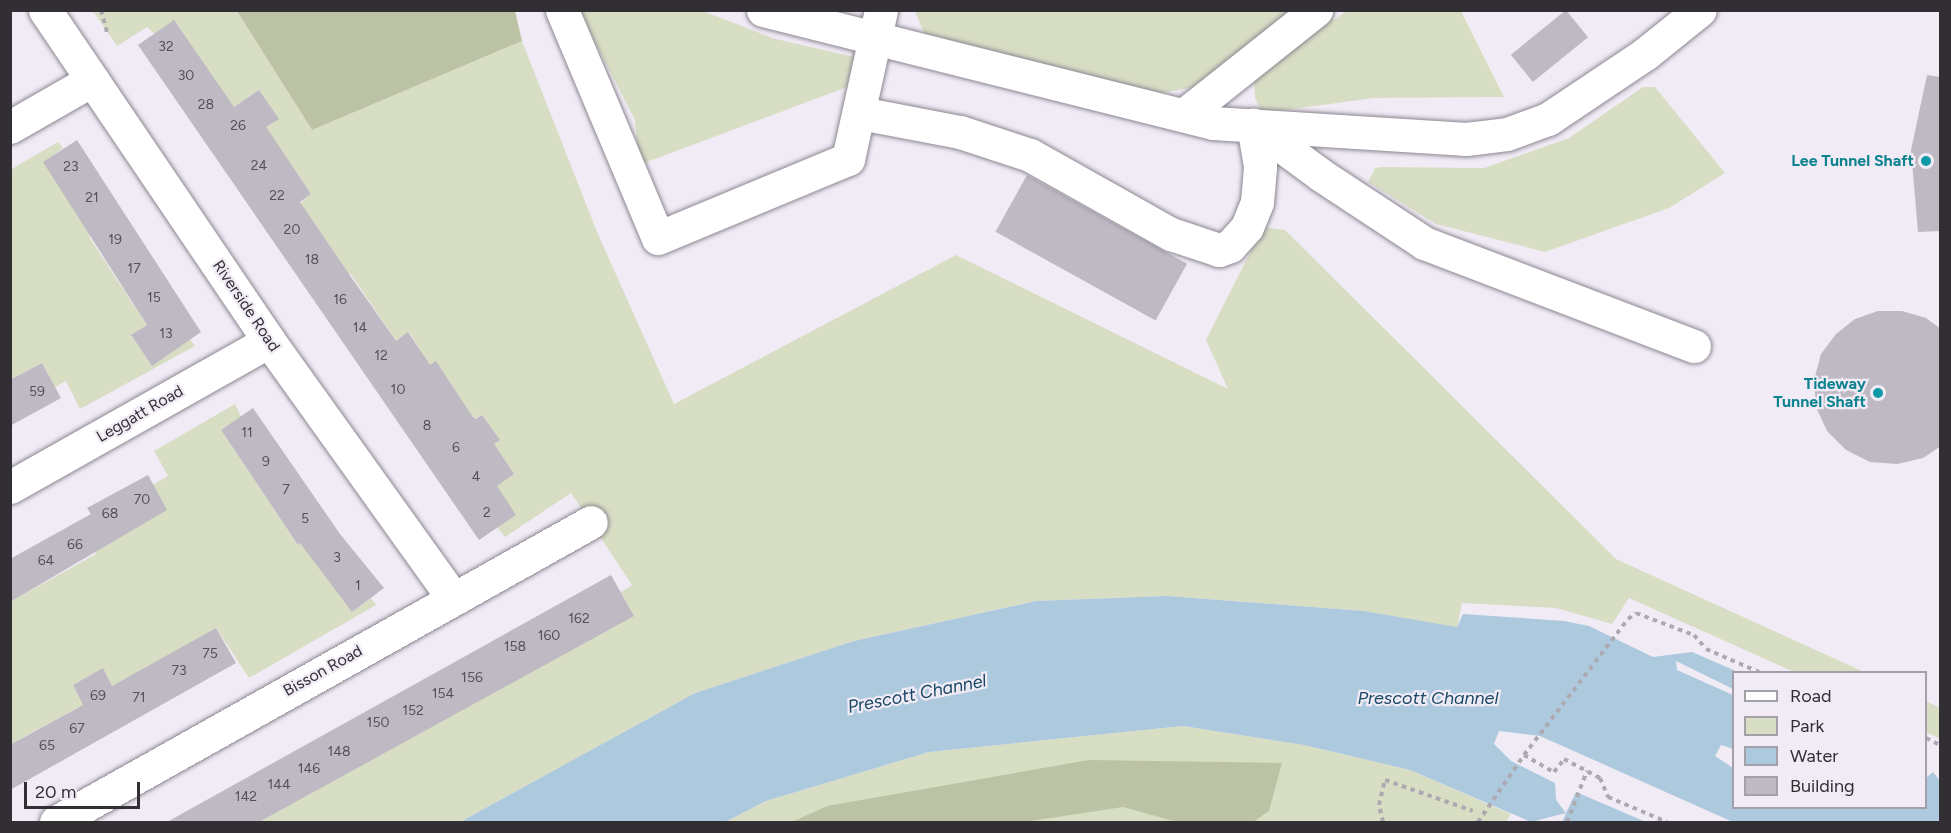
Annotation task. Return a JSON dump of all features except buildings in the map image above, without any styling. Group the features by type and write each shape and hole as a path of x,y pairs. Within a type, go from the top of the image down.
{"street":[{"name":"Riverside Road","path":"45,10 269,341 453,598"},
{"path":"562,10 658,238 848,159 879,25"},
{"path":"763,10 879,25 1213,123 1466,139 1507,134 1548,119 1645,54 1700,10"},
{"path":"1184,115 1316,10"},
{"path":"10,127 92,80"},
{"path":"860,113 960,132 1030,155 1180,239 1219,250 1230,246 1247,227 1257,202 1260,166 1253,125"},
{"path":"1253,125 1321,176 1424,243 1694,346"},
{"name":"Leggatt Road","path":"10,487 269,341"},
{"name":"Bisson Road","path":"56,822 591,522"}],"path":[{"path":"1478,822 1524,755 1628,619 1636,613 1651,616 1694,635 1706,648 1757,671"},
{"path":"1927,738 1941,745"},
{"path":"1524,755 1554,772 1564,759 1600,778 1608,797 1667,822"},
{"path":"1567,822 1587,771"},
{"path":"1383,822 1379,805 1385,780 1473,811"}],"green space":[{"path":"93,11 237,11 312,130 522,41 597,232 674,404 956,255 1228,389 1206,340 1263,227 1285,230 1616,559 1862,671 1792,671 1629,598 1612,624 1556,608 1462,603 1457,628 1364,611 1167,596 1036,601 854,641 695,693 460,822 258,822 633,615 621,592 632,585 571,493 505,537 497,527 494,444 499,440 482,415 476,419 473,415 456,427 407,358 419,348 409,332 396,341 350,273 333,285 300,203 311,194 292,166 238,147 278,119 259,90 234,107 147,27 117,46"},
{"path":"237,11 515,11 522,41 312,130"},
{"path":"579,11 703,11 772,38 854,57 850,86 639,165 635,120"},
{"path":"915,11 1300,11 1205,85 1150,95 924,33"},
{"path":"1346,11 1461,11 1504,97 1374,98 1262,113 1255,98 1254,76 1328,13 1334,20"},
{"path":"1643,87 1655,87 1725,173 1669,208 1545,252 1436,224 1368,182 1375,168 1382,167 1484,168 1569,138"},
{"path":"58,142 63,148 44,162 109,224 89,237 147,325 131,336 152,365 190,339 195,346 80,409 66,381 55,387 42,363 11,380 10,170"},
{"path":"235,404 241,417 221,430 297,544 323,528 352,612 371,598 376,605 249,678 216,628 113,688 103,669 73,685 83,705 22,738 35,761 10,758 10,602 96,554 81,526 168,476 154,451"},
{"path":"1927,702 1940,708 1940,739 1927,732"},
{"path":"1183,726 1304,745 1410,770 1511,814 1506,822 725,822 766,801 929,752"},
{"path":"1089,760 1282,763 1269,811 1253,822 1177,822 1123,807 1024,822 792,822 827,806"}],"water":[{"name":"Prescott Channel","path":"1167,596 1364,611 1457,627 1463,614 1564,621 1589,626 1653,657 1692,652 1736,671 1732,671 1732,689 1676,661 1677,670 1732,695 1732,749 1721,745 1715,756 1732,767 1732,809 1927,809 1927,777 1933,772 1940,781 1940,822 1733,822 1540,736 1499,731 1494,744 1511,761 1555,783 1556,800 1566,813 1531,822 1410,770 1304,745 1183,726 929,752 766,801 725,822 460,822 695,693 854,641 1036,601"},
{"path":"1576,792 1646,822 1562,822"}],"place":[{"name":"Lee Tunnel Shaft","path":"1926,161"},
{"name":"Tideway Tunnel Shaft","path":"1878,393"}]}
